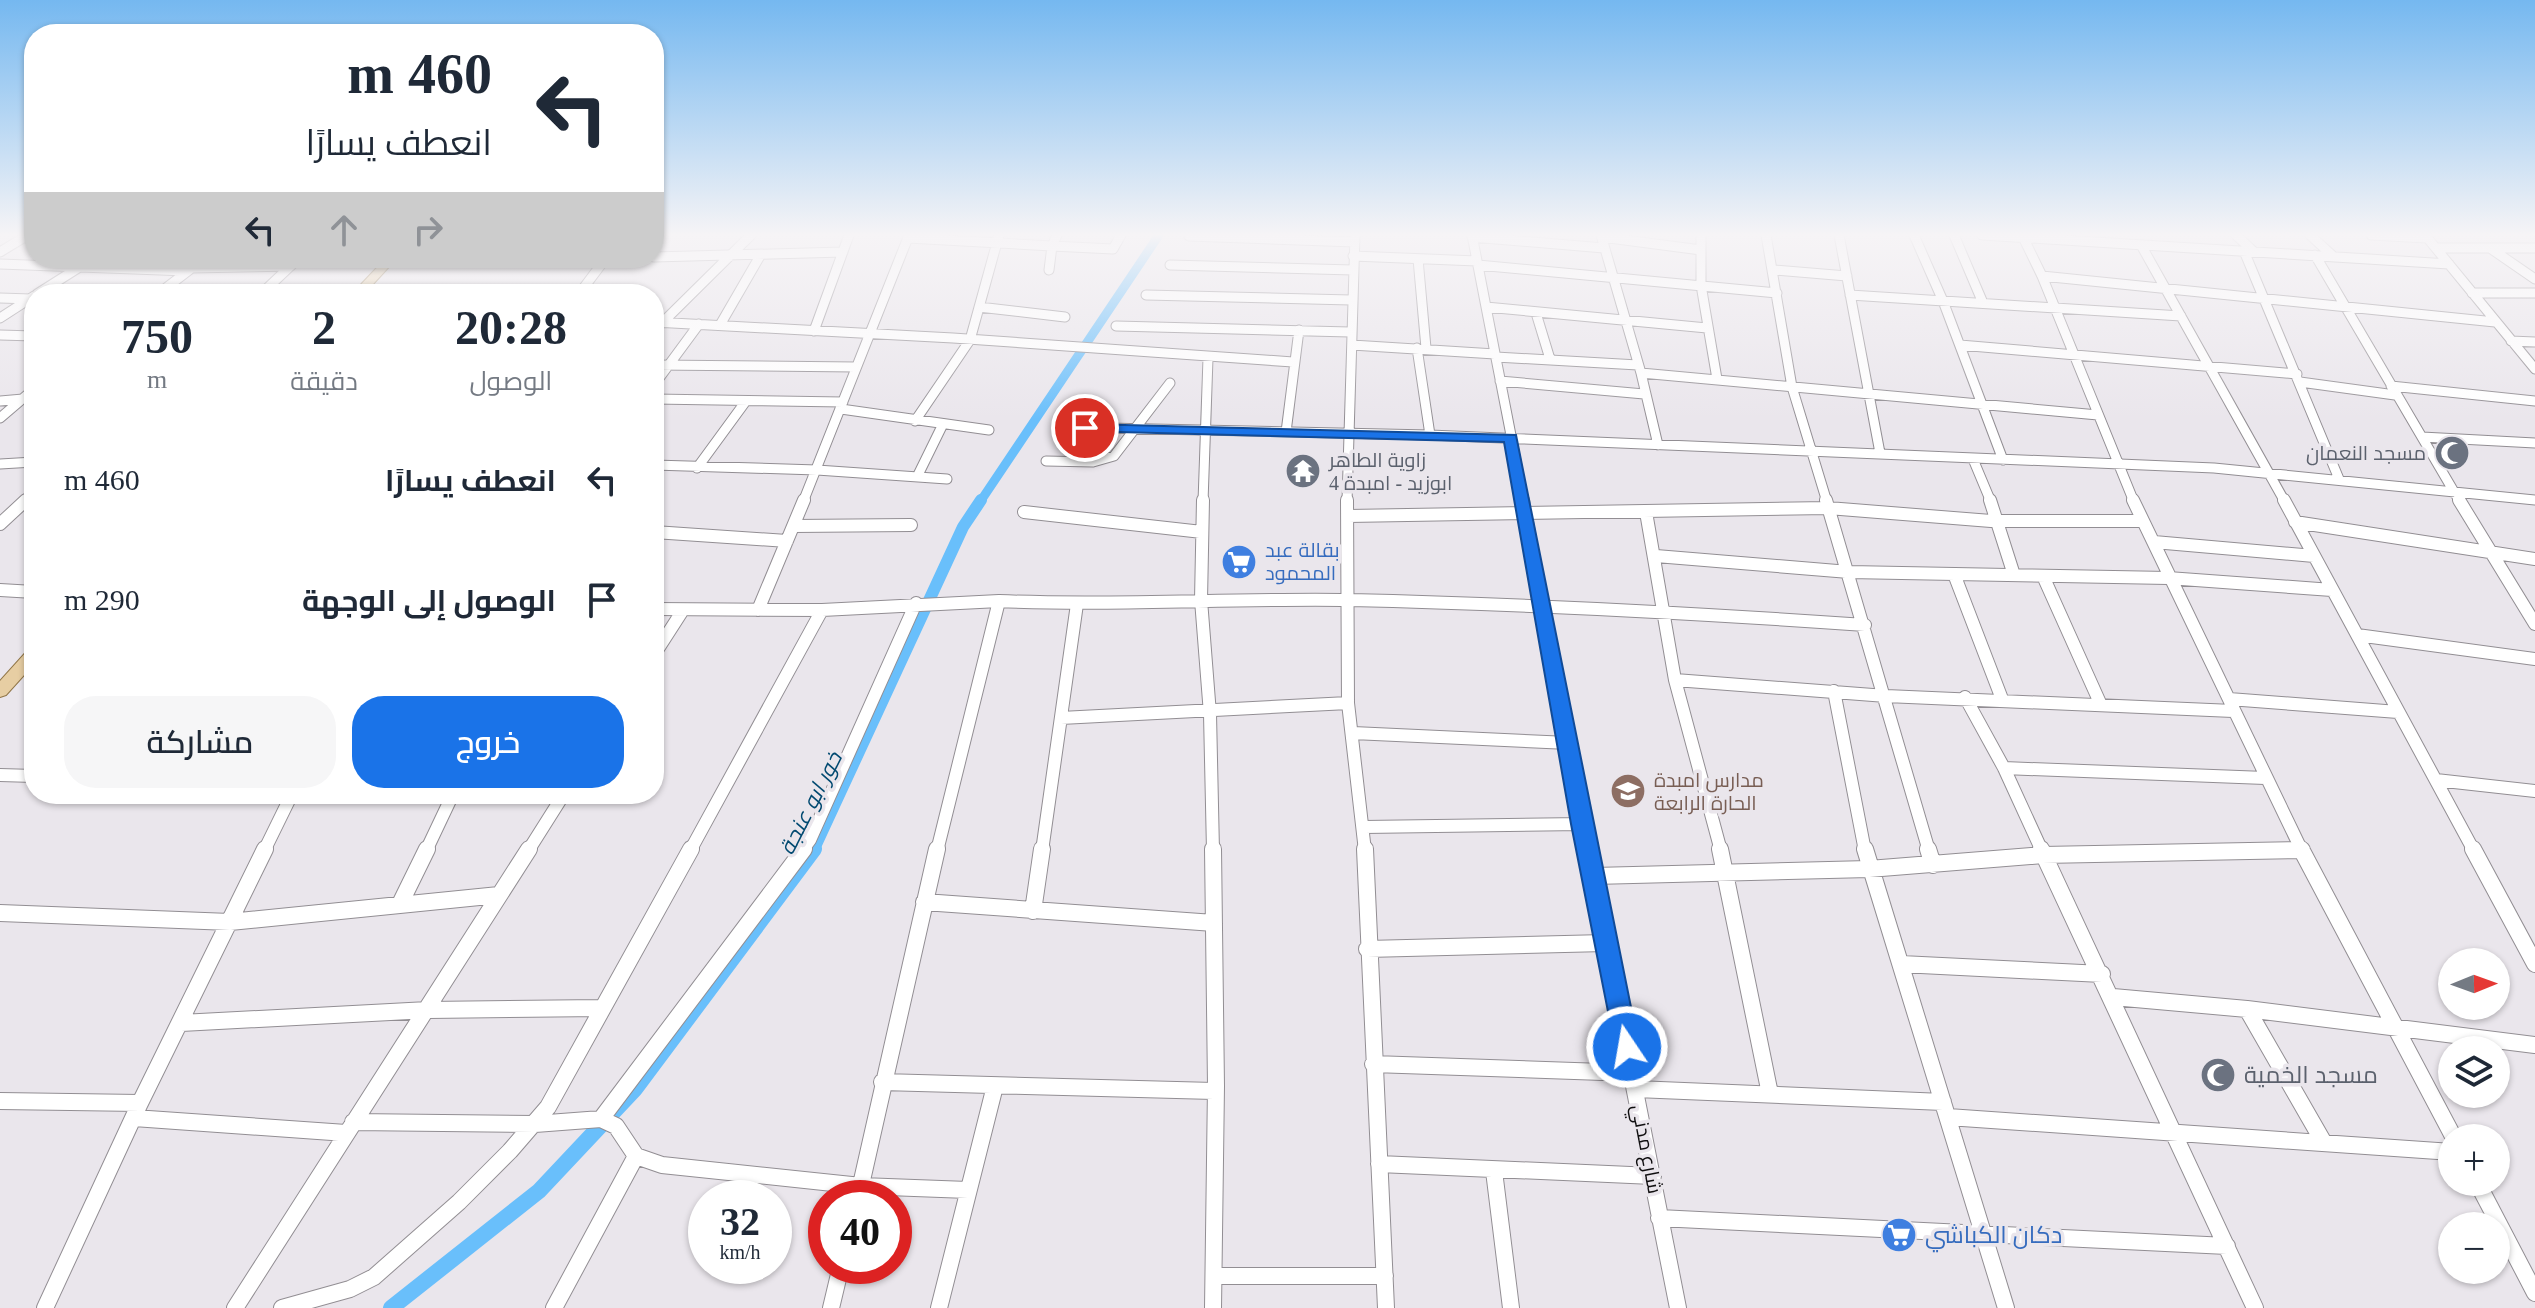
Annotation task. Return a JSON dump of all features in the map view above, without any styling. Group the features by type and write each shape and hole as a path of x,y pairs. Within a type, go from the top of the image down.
{"main road":[{"path":"0,678 24,653"},
{"path":"0,691 24,665"}],"street":[{"path":"664,316 686,296"},
{"path":"720,325 737,296"},
{"path":"814,331 827,296"},
{"path":"758,610 887,296"},
{"path":"915,421 970,340 982,296"},
{"path":"1189,296 1351,300"},
{"path":"1351,296 1348,703 1364,827 1367,949 1386,1308"},
{"path":"1419,296 1430,435"},
{"name":"شارع مدني","path":"1484,296 1582,824 1678,1308"},
{"path":"1617,296 1640,369 1658,445"},
{"path":"1703,296 1717,379"},
{"path":"1777,296 1792,387 1886,696 1933,865"},
{"path":"1850,296 1880,453"},
{"path":"1866,296 2181,316"},
{"path":"1941,296 2003,460"},
{"path":"1980,296 1983,303"},
{"path":"2051,296 2117,465 2168,578 2265,778 2447,1124"},
{"path":"2169,296 2268,471 2535,964"},
{"path":"2241,296 2347,310 2495,322"},
{"path":"2265,296 2339,479"},
{"path":"2339,296 2535,624"},
{"path":"2474,296 2535,369"},
{"path":"0,298 24,297"},
{"path":"0,318 24,303"},
{"path":"979,307 1065,317"},
{"path":"1486,307 1707,328"},
{"path":"1536,313 1550,359"},
{"path":"664,322 1293,362"},
{"path":"664,372 699,324"},
{"path":"1116,326 1299,330 1421,348 2098,415"},
{"path":"1286,432 1299,330"},
{"path":"3,337 24,336"},
{"path":"2511,341 2535,342"},
{"path":"1960,345 2208,365 2393,391 2535,401"},
{"path":"1208,358 1209,432 1201,602 1210,711 1214,923 1213,1308"},
{"path":"664,365 856,367"},
{"path":"1500,381 1644,394"},
{"path":"1046,461 1107,461 1136,430 1170,383"},
{"path":"0,401 22,399"},
{"path":"0,418 22,399"},
{"path":"664,399 842,406 915,421 989,430"},
{"path":"697,468 746,401"},
{"path":"917,477 943,424"},
{"path":"1059,427 1430,435 2268,471 2535,500"},
{"path":"2422,437 2535,443"},
{"path":"1973,459 1999,521 2014,575"},
{"path":"0,464 24,463"},
{"path":"664,466 817,470 947,479"},
{"path":"0,524 24,502"},
{"path":"1348,516 1828,508 1999,521 2143,521"},
{"path":"1024,512 1202,532"},
{"path":"1646,512 1675,680 1726,871 1770,1094"},
{"path":"2295,522 2535,559"},
{"path":"794,526 911,525"},
{"path":"664,533 787,541"},
{"path":"2154,542 2314,556"},
{"path":"1656,556 1849,572 2168,578 2332,590"},
{"path":"1954,574 2002,699"},
{"path":"2043,576 2101,705"},
{"path":"0,590 24,591"},
{"path":"664,609 822,610 999,601 1077,604 1348,600 1661,611 1865,625"},
{"path":"862,1180 924,902 999,601"},
{"path":"601,1119 810,840 916,603"},
{"path":"1033,911 1077,604"},
{"path":"664,639 683,610"},
{"path":"282,1308 350,1289 374,1277 459,1202 535,1124 569,1071 822,610"},
{"path":"2357,635 2535,659"},
{"path":"1675,680 1886,696 2398,712"},
{"path":"1834,691 1869,869 2006,1308"},
{"path":"1965,697 2004,768 2113,997 2172,1133 2255,1308"},
{"path":"1061,718 1348,703"},
{"path":"1353,733 1569,743"},
{"path":"2004,768 2265,778"},
{"path":"0,775 24,776"},
{"path":"2436,780 2535,791"},
{"path":"45,1308 287,804"},
{"path":"400,904 448,804"},
{"path":"235,1308 558,804"},
{"path":"1364,827 1582,824"},
{"path":"1594,876 1869,869 2043,855 2302,850"},
{"path":"0,913 230,922 499,895"},
{"path":"924,902 1214,923"},
{"path":"1367,949 1605,943"},
{"path":"1901,964 2102,974"},
{"path":"2113,997 2247,1009 2535,1045"},
{"path":"181,1023 428,1010 601,1008"},
{"path":"2247,1009 2324,1143"},
{"path":"1373,1064 1634,1081 2172,1133 2438,1151"},
{"path":"882,1082 1214,1091"},
{"path":"939,1308 995,1086"},
{"path":"0,1101 350,1127 535,1124 601,1119 616,1126 636,1156 662,1165 808,1185"},
{"path":"554,1308 636,1156"},
{"path":"1379,1164 1653,1176"},
{"path":"1494,1171 1511,1308"},
{"path":"912,1191 968,1190"},
{"path":"2484,1196 2535,1293"},
{"path":"1659,1218 2227,1246"},
{"path":"1214,1276 1385,1276"},
{"path":"831,1308 837,1284"}],"waterway":[{"name":"خور ابو عنجة","path":"980,502 1118,296"},
{"name":"خور ابو عنجة","path":"814,849 963,527 981,500"},
{"name":"خور ابو عنجة","path":"391,1308 539,1191 635,1089 814,849"}],"place":[{"name":"مسجد النعمان","path":"2452,453"},
{"name":"زاوية الطاهر ابوزيد - امبدة 4","path":"1303,471"},
{"name":"بقالة عبد المحمود","path":"1239,562"},
{"name":"مدارس امبدة الحارة الرابعة","path":"1628,791"},
{"name":"مسجد الخمية","path":"2218,1075"},
{"name":"دكان الكباشي","path":"1899,1235"}],"route":[{"path":"1085,428 1511,438 1582,824 1627,1047"}]}
